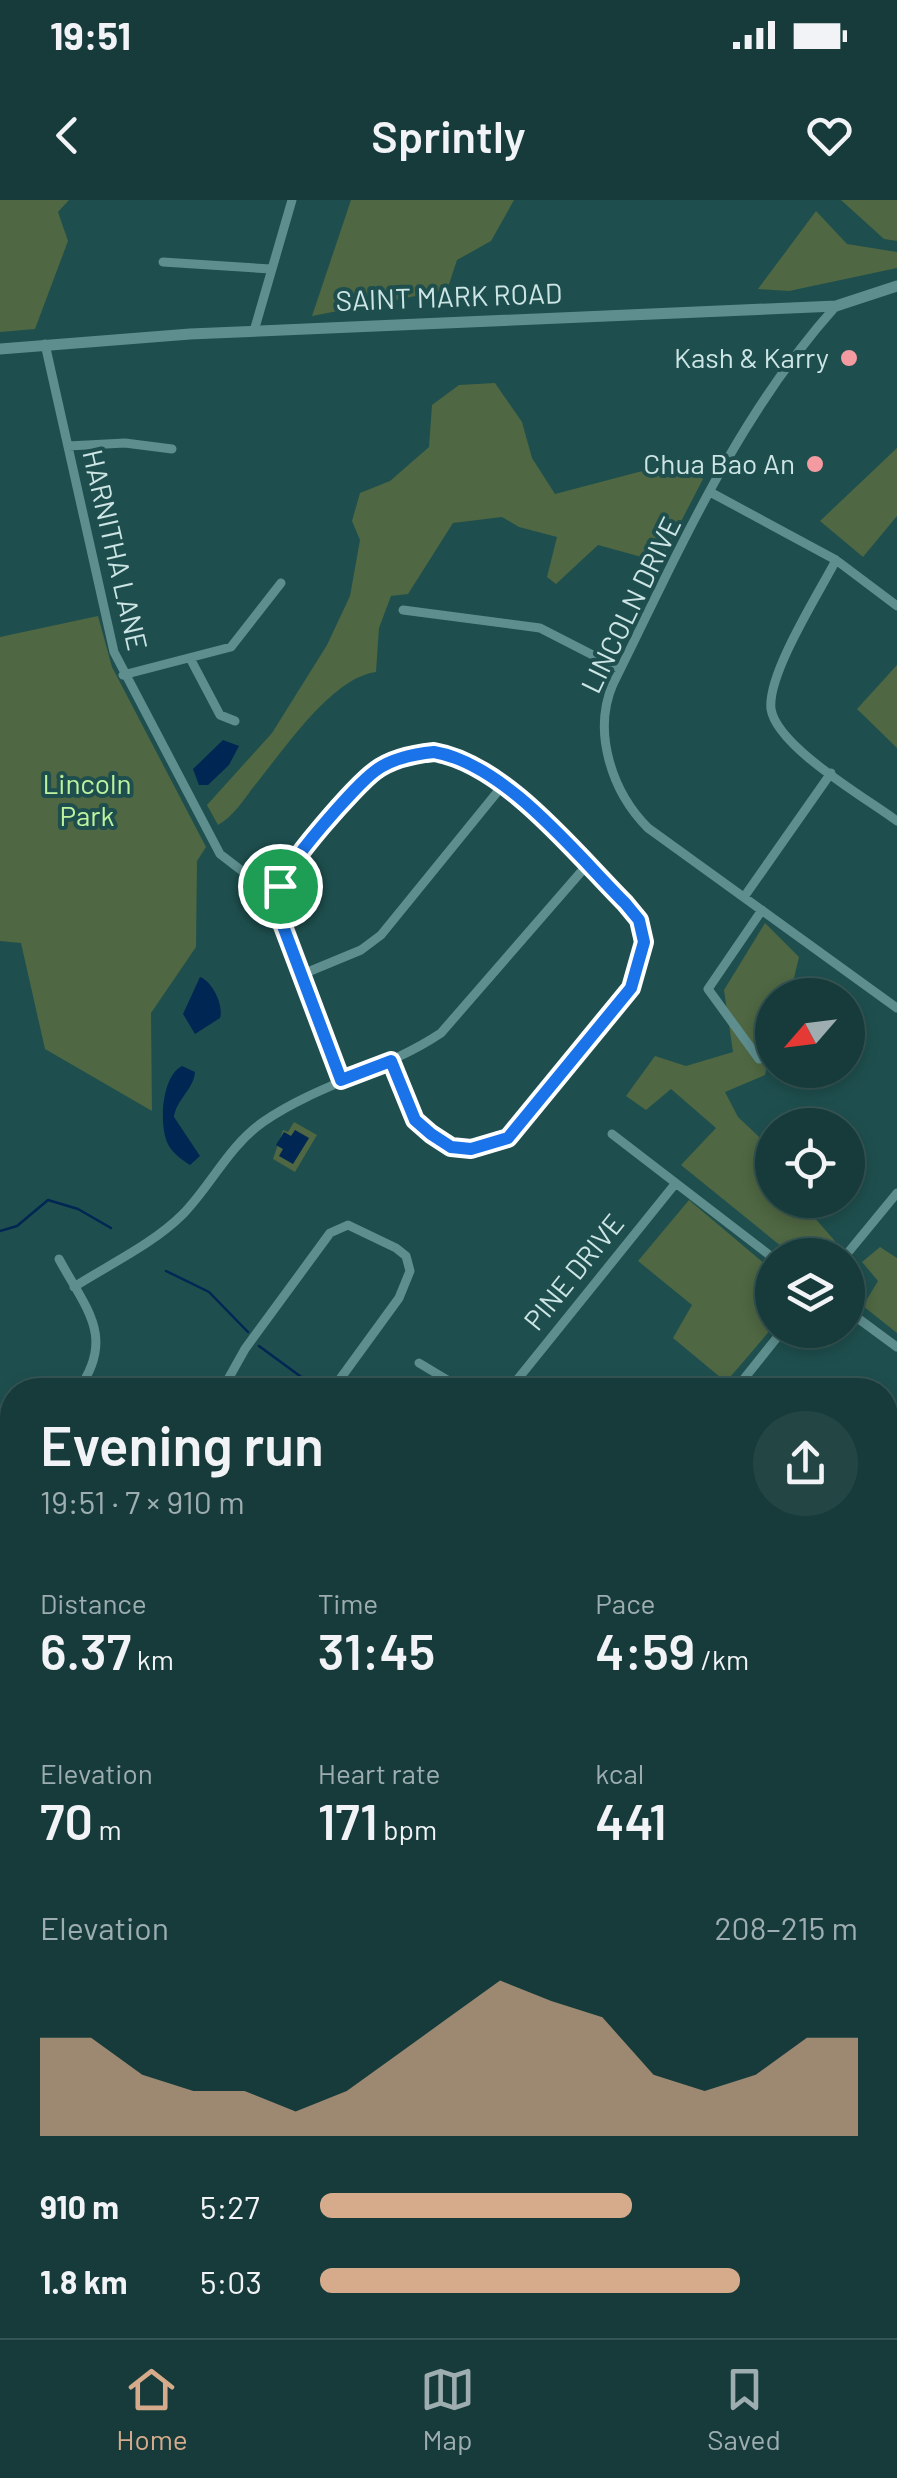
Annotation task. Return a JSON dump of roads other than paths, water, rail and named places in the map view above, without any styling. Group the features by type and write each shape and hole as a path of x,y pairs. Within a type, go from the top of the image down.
{"street":[{"path":"254,331 292,200"},
{"path":"163,262 272,269"},
{"name":"SAINT MARK ROAD","path":"0,349 254,331 836,306 897,286"},
{"name":"LINCOLN DRIVE","path":"836,306 757,406 710,492 620,669 604,708 604,735 627,801 648,828 897,1008"},
{"name":"HARNITHA LANE","path":"45,344 106,627 123,675 212,844 246,874 280,886"},
{"path":"68,446 125,443 172,449"},
{"path":"710,492 836,560 897,606"},
{"path":"836,560 776,679 771,705 786,738 897,821"},
{"path":"123,675 231,647 282,583"},
{"path":"403,610 532,626 620,669"},
{"path":"191,660 220,714 234,722"},
{"path":"341,1080 283,926 280,886 349,794 390,762 434,752 461,756 503,786 639,920 644,942 640,964 631,988 508,1138 471,1149 451,1147 431,1134 415,1120 391,1061"},
{"path":"744,896 831,773"},
{"path":"304,974 361,950 381,934 503,786"},
{"path":"74,1287 168,1228 192,1204 232,1148 259,1125 341,1080 417,1049 459,1016 587,866"},
{"path":"755,1054 708,989 762,910"},
{"path":"612,1134 755,1244"},
{"name":"PINE DRIVE","path":"520,1378 675,1184"},
{"path":"860,1238 897,1194"},
{"path":"229,1378 330,1233 348,1224 396,1248 406,1256 410,1271 399,1298 341,1378"},
{"path":"59,1259 98,1338 99,1353 85,1378"},
{"path":"865,1323 897,1347"},
{"path":"745,1378 769,1348"},
{"path":"419,1363 444,1378"}],"water":[{"path":"223,740 239,746 229,765 208,785 199,785 193,769"},
{"path":"200,977 213,988 221,1013 220,1018 195,1034 183,1014"},
{"path":"182,1066 195,1072 174,1117 200,1156 190,1165 169,1145 163,1123 166,1089"},
{"path":"295,1130 309,1138 293,1164 279,1156 283,1149 276,1145 284,1132 291,1136"}],"waterway":[{"path":"0,1231 17,1226 48,1200 78,1209 111,1228"},
{"path":"166,1271 209,1292 248,1332"},
{"path":"259,1346 303,1378"}],"place":[{"name":"Kash & Karry","path":"849,358"},
{"name":"Chua Bao An","path":"815,464"}],"park label":[{"name":"Lincoln Park","path":"87,800"}]}
